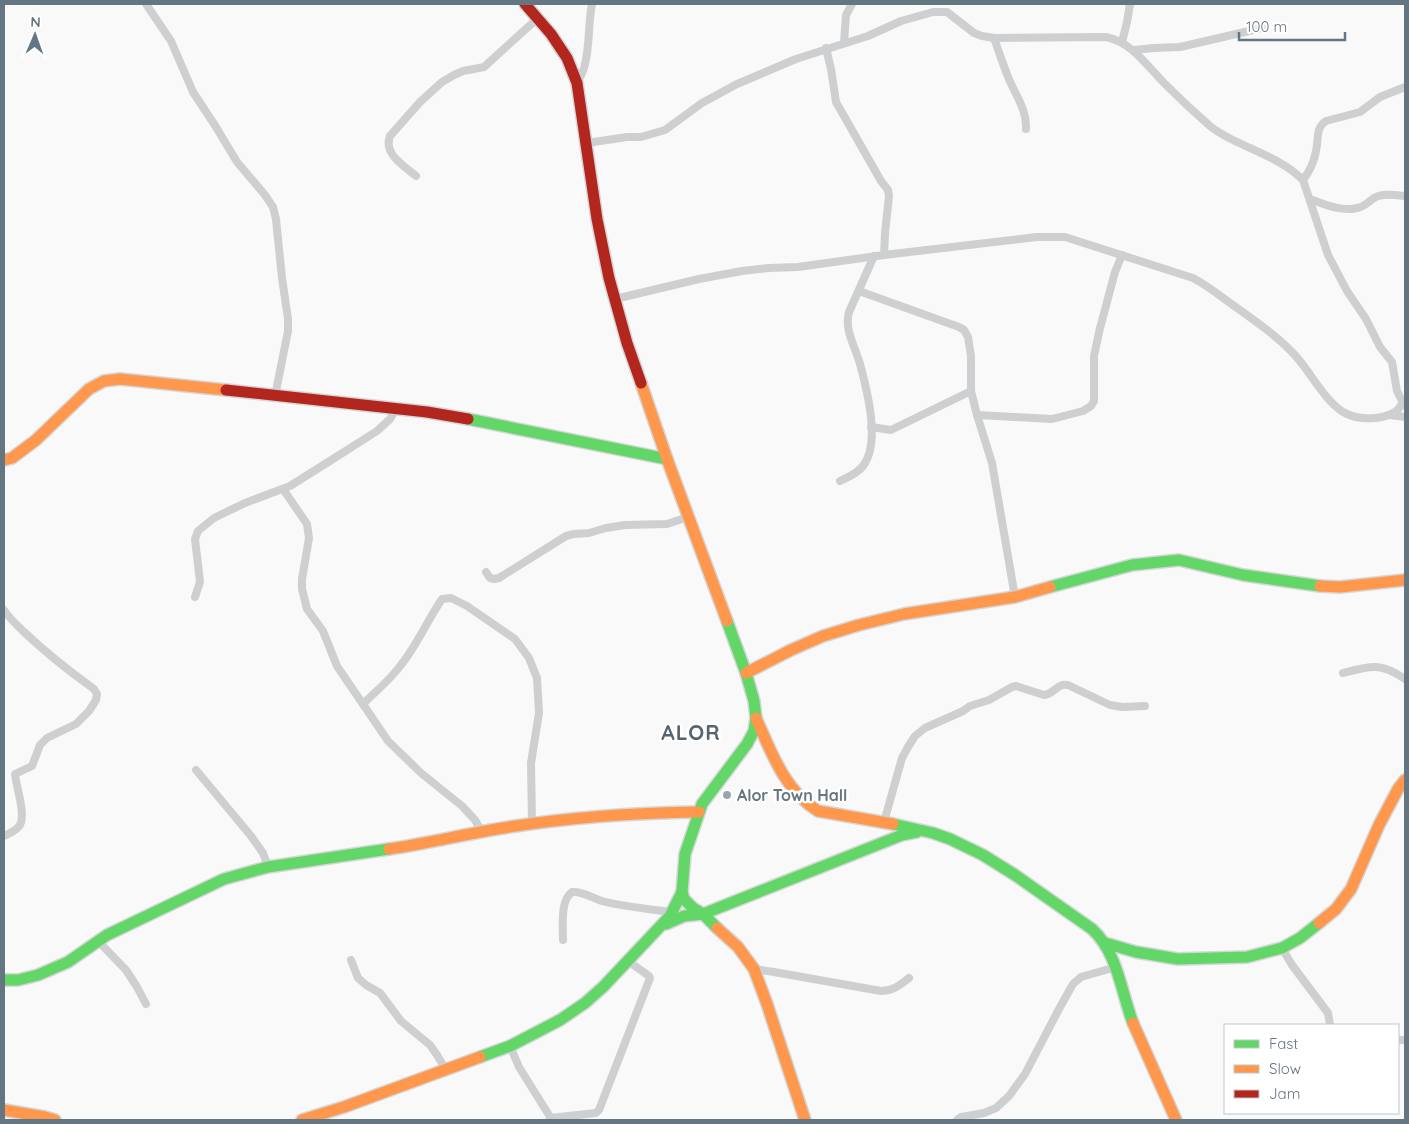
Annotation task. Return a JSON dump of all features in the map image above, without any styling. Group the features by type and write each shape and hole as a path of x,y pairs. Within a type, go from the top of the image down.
{"street":[{"path":"146,4 171,41 193,92 237,162 273,207 288,319 288,331 275,396"},
{"path":"302,1120 344,1107 510,1046 560,1020 585,1003 603,987 658,929 677,904 682,892 685,854 702,804 748,744 754,731 756,718 754,701 746,673 667,459 627,343 615,299 597,219 578,83 567,58 551,34 525,4"},
{"path":"578,83 585,67 588,49 589,17 592,4"},
{"path":"844,43 846,15 852,4"},
{"path":"1122,42 1130,4"},
{"path":"587,143 627,137 641,137 665,130 702,103 737,84 796,59 868,36 901,21 933,12 947,12 974,33 994,38 1106,37 1115,39 1134,50 1170,89 1211,127 1239,143 1270,157 1303,180 1321,238 1332,264 1366,319 1380,347 1392,362 1397,390 1405,404 1388,415 1374,418 1358,418 1345,414 1322,392 1307,369 1274,335 1206,285 1193,278 1065,237 1037,237 884,254 798,267 742,271 615,299"},
{"path":"416,176 394,158 389,148 390,136 420,102 442,82 463,71 484,67 538,18"},
{"path":"1134,50 1180,47 1262,28"},
{"path":"994,38 1010,81 1022,106 1026,119 1026,129"},
{"path":"826,48 836,102 888,190 884,254"},
{"path":"1303,180 1312,165 1318,131 1322,124 1326,121 1360,112 1380,97 1405,88"},
{"path":"1310,199 1336,208 1350,209 1366,205 1382,195 1405,196"},
{"path":"977,415 1052,419 1082,411 1091,406 1094,401 1094,356 1112,280 1122,255"},
{"path":"840,481 856,473 863,466 870,449 872,437 868,400 860,363 847,320 874,256"},
{"path":"859,291 964,330 968,337 971,356 971,391 992,463 1015,597"},
{"path":"4,460 12,458 36,440 89,389 104,381 120,379 396,409 489,422 667,459"},
{"path":"871,427 892,430 971,391"},
{"path":"196,597 200,582 196,539 198,531 214,518 297,482 377,431 390,419 396,409"},
{"path":"1388,415 1405,417"},
{"path":"283,489 307,524 310,538 302,579 302,589 308,609 323,631 337,666 388,741 421,773 462,806 475,820 482,832"},
{"path":"486,572 490,578 499,578 566,536 626,525 667,524 688,517"},
{"path":"746,673 790,650 823,636 859,625 904,614 1015,597 1132,565 1164,560 1179,560 1242,575 1315,586 1355,586 1405,580"},
{"path":"363,704 400,667 442,599 452,598 467,606 515,639 528,658 537,678 539,713 531,764 532,824"},
{"path":"4,610 6,615 52,658 94,689 97,694 96,700 89,711 76,724 48,738 40,745 32,766 15,774 22,814 20,824 14,831 4,836"},
{"path":"1343,673 1378,666 1388,669 1405,680"},
{"path":"889,824 902,758 915,736 925,728 970,706 989,700 1016,686 1048,695 1063,684 1110,705 1122,707 1146,706"},
{"path":"756,718 781,772 809,807 818,811 934,834 964,846 996,862 1096,933 1105,944 1116,967 1129,1011 1156,1079 1176,1120"},
{"path":"196,770 252,836 263,853 268,867"},
{"path":"1105,944 1136,952 1178,959 1208,960 1247,957 1282,948 1308,933 1336,909 1351,889 1380,825 1398,789 1405,780"},
{"path":"4,980 18,980 38,975 68,962 106,935 224,879 268,867 416,845 532,824 639,813 699,812"},
{"path":"889,824 898,828 894,838"},
{"path":"658,929 684,916 703,914 894,838 924,832"},
{"path":"563,940 564,907 566,897 572,892 615,904 672,912"},
{"path":"682,892 684,899 693,908 703,914 738,947 754,969 805,1120"},
{"path":"98,941 126,970 146,1004"},
{"path":"1282,948 1292,965 1328,1013 1330,1024"},
{"path":"351,960 358,978 380,993 401,1021 430,1045 446,1070"},
{"path":"510,1046 519,1067 551,1119 600,1110 650,978 628,961"},
{"path":"957,1120 961,1117 984,1113 996,1108 1009,1096 1025,1074 1073,984 1081,977 1116,967"},
{"path":"754,969 881,991 889,991 898,987 909,978"},
{"path":"4,1110 55,1120"}],"traffic: fast":[{"path":"468,419 667,459"},
{"path":"1050,587 1132,565 1179,560 1243,575 1320,586"},
{"path":"717,928 684,899 682,892 685,854 702,804 747,744 754,731 756,718 754,701 727,621"},
{"path":"893,824 933,833 983,855 1092,929 1108,949 1118,973 1133,1023"},
{"path":"666,924 684,916 703,914 902,835 917,832"},
{"path":"4,980 18,980 38,975 68,962 107,935 224,879 268,867 389,849"},
{"path":"480,1057 510,1046 560,1020 585,1003 603,987 670,916 682,892"},
{"path":"1105,943 1136,952 1178,959 1247,957 1282,948 1300,938 1319,923"}],"traffic: slow":[{"path":"4,460 12,458 36,440 89,389 104,381 120,379 226,390"},
{"path":"641,383 727,621"},
{"path":"1320,586 1340,587 1405,580"},
{"path":"746,673 823,636 859,625 904,614 1015,597 1050,587"},
{"path":"756,718 780,770 796,793 806,803 818,811 893,824"},
{"path":"1319,923 1336,909 1351,889 1379,825 1398,789 1405,780"},
{"path":"389,849 542,822 620,815 699,812"},
{"path":"717,928 738,947 754,969 805,1120"},
{"path":"1133,1023 1176,1120"},
{"path":"302,1120 344,1107 480,1057"},
{"path":"4,1110 55,1120"}],"traffic: jam":[{"path":"525,4 551,34 567,58 577,83 597,219 609,278 627,343 641,383"},
{"path":"226,390 427,412 468,419"}],"place":[{"name":"Alor Town Hall","path":"727,795"}],"district":[{"name":"ALOR","path":"691,733"}]}
